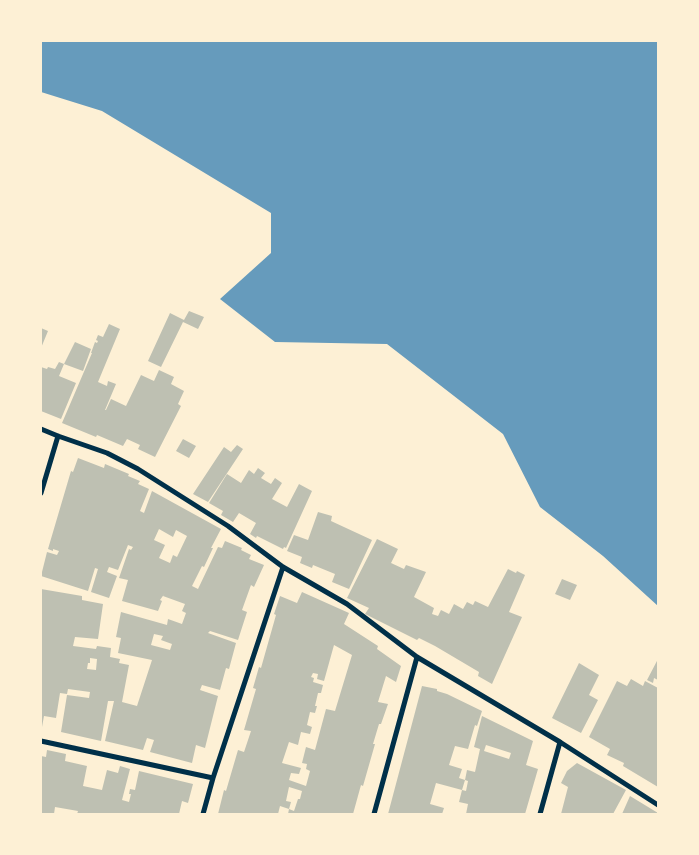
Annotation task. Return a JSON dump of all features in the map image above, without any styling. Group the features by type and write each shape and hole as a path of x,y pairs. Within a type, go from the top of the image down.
{"street":[{"path":"41,429 107,454 138,469 228,526 283,567 347,604 417,657 560,742 658,805"},
{"path":"41,493 58,436"},
{"path":"203,814 213,778 283,567"},
{"path":"374,814 417,657"},
{"path":"41,741 213,778"},
{"path":"540,814 560,742"}],"water":[{"path":"41,41 658,41 658,606 603,556 540,507 503,434 387,344 275,342 220,299 271,253 271,213 102,111 41,92"}],"building":[{"path":"189,311 204,317 198,329 183,322 161,367 148,361 170,313 184,320"},
{"path":"109,324 120,329 98,382 107,386 108,381 116,384 105,410 111,399 126,406 141,375 154,381 159,370 174,377 171,384 184,391 178,404 181,406 155,457 138,449 140,445 127,439 123,446 62,423 95,342 97,343 98,341 96,340 98,335 103,337"},
{"path":"41,328 48,331 41,348"},
{"path":"75,342 91,349 83,371 64,364"},
{"path":"59,362 64,364 59,376 76,383 61,419 41,411 41,367 55,369"},
{"path":"183,439 196,446 189,458 176,451"},
{"path":"237,445 243,449 208,502 193,494 224,447 231,452"},
{"path":"78,458 104,468 105,464 129,474 128,476 140,481 138,484 149,489 140,511 144,513 152,491 221,529 204,567 202,566 192,586 198,589 218,547 222,548 225,541 242,548 241,550 251,555 249,559 264,565 254,587 251,585 242,610 247,612 238,640 210,631 208,633 236,643 229,669 226,668 220,690 202,685 200,690 218,696 205,748 196,745 192,763 150,752 154,740 147,738 143,750 105,741 114,701 108,701 101,741 61,732 67,695 89,698 90,692 68,689 67,694 60,693 56,718 44,716 41,727 41,589 82,596 82,600 103,604 98,639 75,637 73,646 96,649 97,646 111,648 110,657 120,659 119,663 129,665 122,702 137,706 152,660 118,653 121,638 116,637 121,612 167,625 168,619 182,624 186,613 182,611 185,604 163,596 165,593 160,600 162,601 158,611 122,601 128,580 119,578 129,549 131,550 133,547 128,545 118,570 109,567 107,572 117,576 109,598 91,592 98,569 95,568 88,591 41,576 47,552 57,555 59,551 48,549 71,471 73,472","holes":["159,529 173,537 176,530 187,536 177,557 173,555 170,563 159,558 165,545 154,540","154,634 163,636 161,640 172,644 170,650 151,645","90,658 97,659 96,670 87,669 88,663 90,663"]},
{"path":"258,468 265,473 261,478 271,484 275,478 282,483 272,499 287,507 299,484 312,491 286,548 284,547 283,549 250,534 256,523 239,513 233,522 221,515 223,511 209,503 227,474 241,483 249,470 254,474"},
{"path":"318,512 332,516 331,521 372,540 349,589 332,582 335,574 313,565 312,568 300,563 302,557 287,551 294,535 308,540"},
{"path":"377,539 398,549 391,563 404,569 406,565 426,572 414,597 434,608 432,614 438,616 441,610 449,614 454,604 463,609 467,602 473,605 475,601 488,607 508,569 525,575 509,612 522,617 492,684 478,676 479,672 435,646 419,638 417,640 365,614 369,608 347,598"},
{"path":"562,579 577,585 570,600 555,594"},
{"path":"302,592 349,613 344,624 378,646 377,649 401,666 396,682 386,676 378,702 388,704 381,724 379,724 363,786 361,785 353,814 288,814 289,809 280,806 278,814 218,814 238,750 244,752 251,731 244,730 256,689 253,688 259,667 261,668 280,596 297,603","holes":["334,645 352,655 335,711 326,709 315,750 306,747 302,763 307,764 306,769 310,771 306,786 289,780 291,773 299,774 301,768 282,763 289,742 298,745 301,732 310,734 312,727 307,725 310,712 315,713 318,693 321,693 323,685 313,682 314,678 311,677 313,673 318,674 317,679 324,681","289,787 302,791 294,811 289,809 291,802 286,801"]},
{"path":"658,659 658,680 654,678 653,683 647,680"},
{"path":"579,663 599,675 589,695 598,700 581,733 552,718"},
{"path":"631,679 643,686 645,681 658,688 658,787 623,766 624,763 607,755 610,749 589,737 617,681 627,686"},
{"path":"422,686 437,689 437,691 482,711 477,726 475,725 468,749 455,746 449,765 462,769 459,778 465,780 462,790 436,783 430,804 444,808 442,814 388,814"},
{"path":"482,716 533,741 526,765 538,769 525,814 466,814 468,804 459,802 462,790 466,791 468,781 465,780 467,770 475,772 480,749 474,747","holes":["486,745 511,753 509,759 484,751"]},
{"path":"47,750 66,754 65,761 87,766 83,786 102,790 107,770 118,773 120,766 130,769 122,800 129,802 130,789 135,790 139,771 193,784 188,803 182,801 179,814 77,814 78,811 55,807 54,814 41,814 41,756 46,757"},
{"path":"577,763 626,790 613,814 561,814 568,787 561,783 567,771"},
{"path":"630,796 658,813 658,814 622,814"}]}
